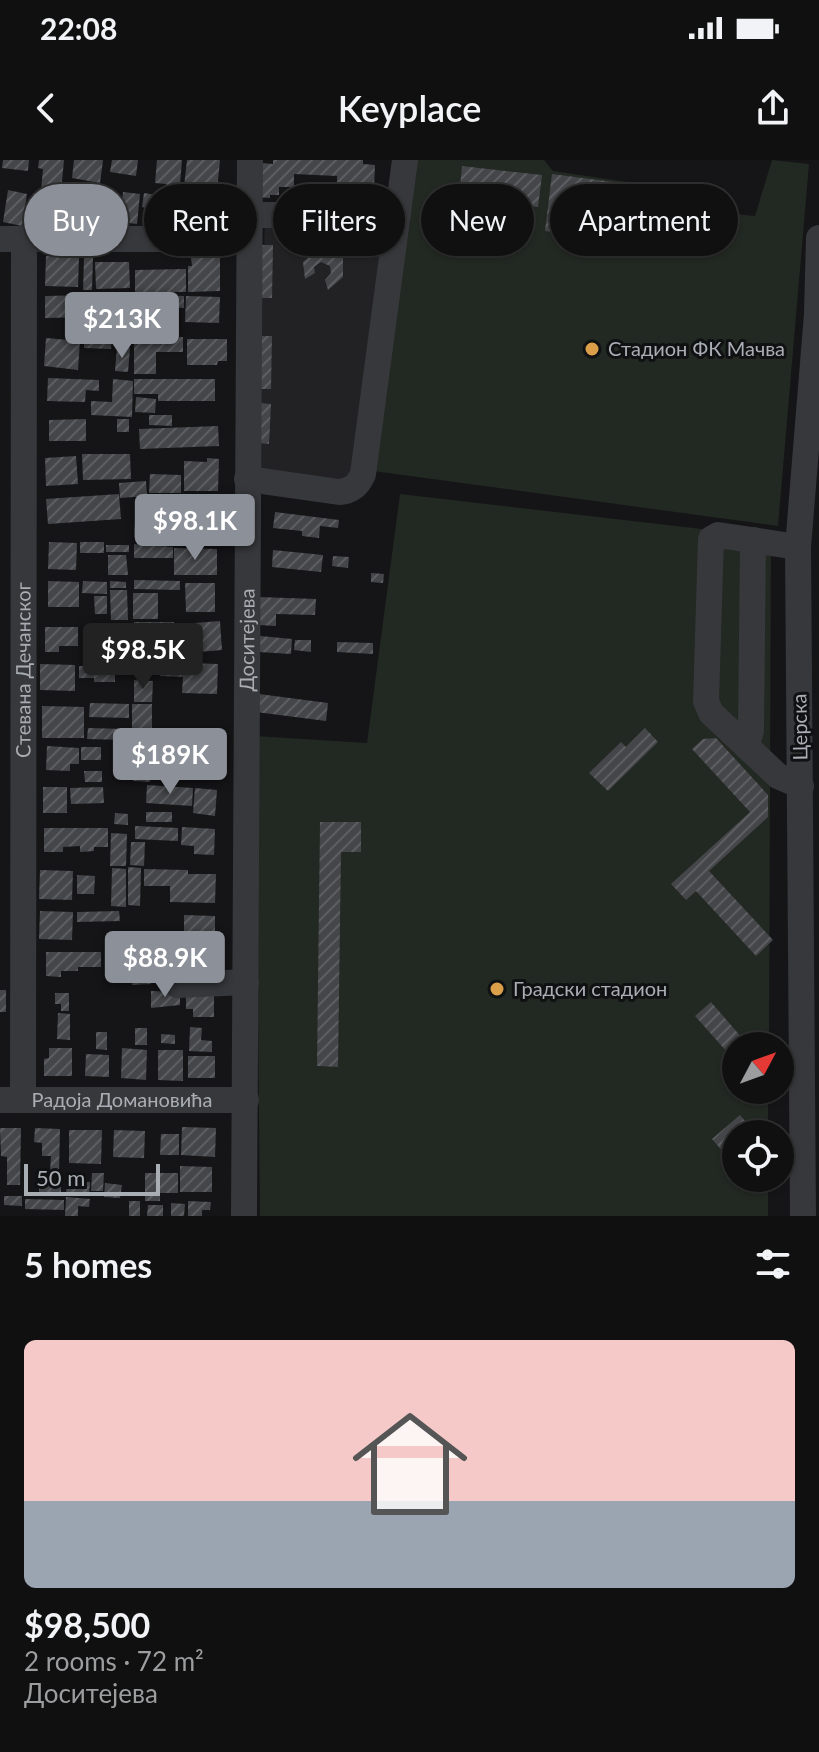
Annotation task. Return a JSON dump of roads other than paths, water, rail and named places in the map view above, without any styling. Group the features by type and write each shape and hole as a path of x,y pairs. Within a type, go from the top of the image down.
{"street":[{"name":"Доситејева","path":"250,160 250,184"},
{"path":"402,184 405,160"},
{"path":"12,239 144,232"},
{"name":"Церска","path":"803,1216 798,547 810,517 819,238"},
{"name":"Стевана Дечанског","path":"11,1100 12,239"},
{"name":"Доситејева","path":"244,1216 249,256"},
{"path":"247,479 339,492 350,490 360,481 392,256"},
{"path":"798,547 718,535 711,539 706,701 711,713 778,776 801,786"},
{"path":"746,746 751,731 753,540"},
{"path":"177,985 246,982"},
{"name":"Радоја Домановића","path":"11,1100 246,1100"}],"place":[{"name":"Стадион ФК Мачва","path":"592,349"},
{"name":"Градски стадион","path":"497,989"}]}
